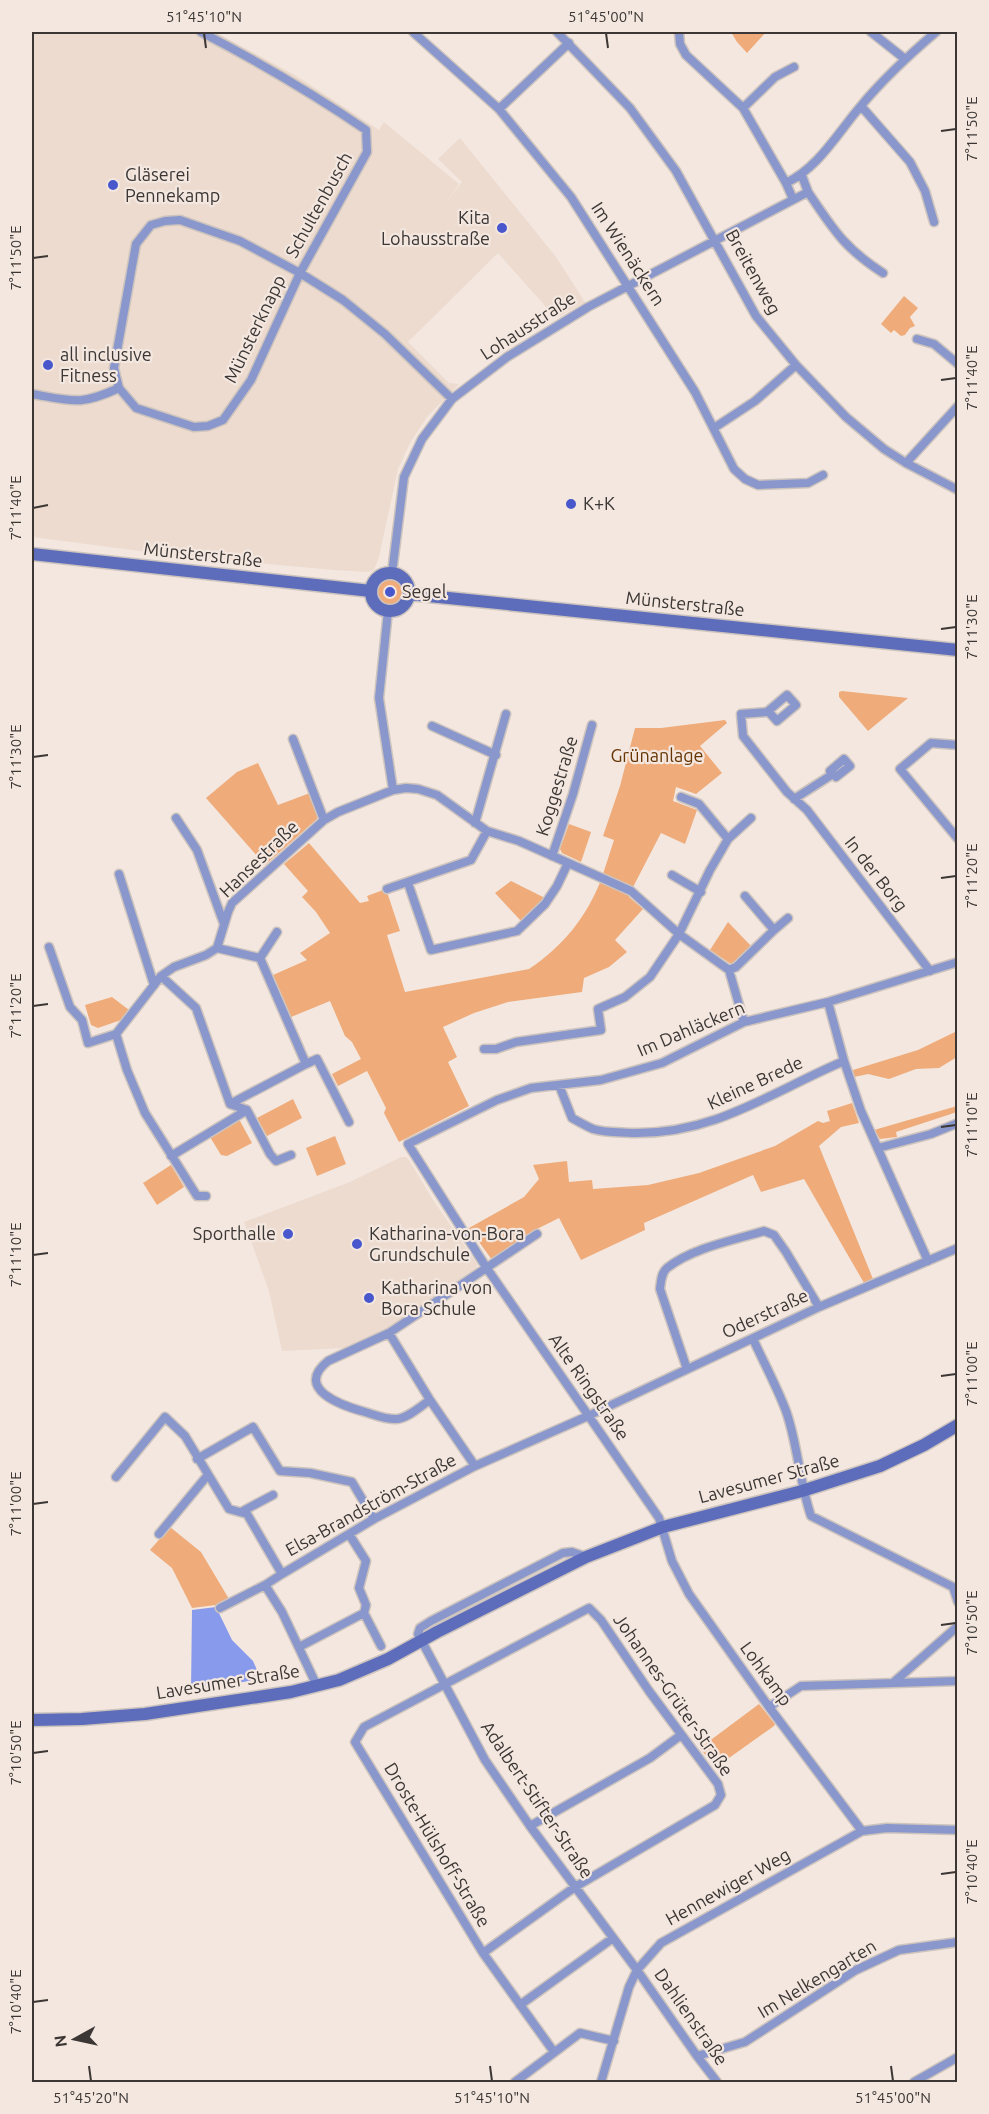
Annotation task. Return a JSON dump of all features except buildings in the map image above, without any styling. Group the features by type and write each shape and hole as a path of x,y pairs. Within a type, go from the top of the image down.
{"main road":[{"name":"Münsterstraße","path":"32,554 371,591"},
{"path":"393,573 405,580 409,594 402,607 388,611 376,604 371,591 378,578 393,573"},
{"name":"Münsterstraße","path":"409,594 957,650"},
{"name":"Lavesumer Straße","path":"32,1720 90,1719 145,1714 317,1686 363,1671 586,1557 663,1527 802,1491 880,1466 924,1445 957,1425"}],"street":[{"name":"Schultenbusch","path":"201,32 273,69 366,130 368,152 300,273"},
{"name":"Im Wienäckern","path":"413,32 499,109 571,197 695,392 734,469 745,479 758,485 808,483 823,475"},
{"name":"Breitenweg","path":"557,32 630,108 676,171 716,239 756,316 796,365 846,417 884,449 957,490"},
{"path":"679,32 680,44 686,55 743,108 793,199"},
{"path":"871,32 904,59"},
{"path":"786,183 802,176 904,59 936,32"},
{"path":"499,109 569,43"},
{"path":"743,108 775,77 794,67"},
{"path":"861,106 910,162 925,190 934,222"},
{"path":"802,176 808,192 836,235 861,259 883,273"},
{"name":"Lohausstraße","path":"393,573 404,477 422,439 452,399 510,355 588,307 808,192"},
{"name":"Münsterknapp","path":"300,273 251,380 223,420 208,426 194,426 136,408 119,388 114,368 136,244 151,225 180,220 240,241 300,273 343,300 386,334 452,399"},
{"path":"917,339 934,344 957,364"},
{"path":"714,428 755,401 796,365"},
{"path":"32,394 76,402 97,398 119,388"},
{"path":"906,463 957,406"},
{"path":"388,611 379,698 393,790"},
{"name":"In der Borg","path":"768,711 741,714 743,736 794,799 807,810 930,971"},
{"path":"475,823 506,714"},
{"name":"Koggestraße","path":"552,856 573,794 592,725"},
{"path":"432,726 496,755"},
{"name":"Hansestraße","path":"293,739 324,820"},
{"path":"957,745 931,742 900,769 957,838"},
{"path":"794,799 833,774"},
{"name":"Koggestraße","path":"393,790 406,788 437,795 488,831 519,841 631,891 679,934 729,970"},
{"name":"Hansestraße","path":"217,948 232,903 324,820 393,790"},
{"path":"681,797 699,804 728,839"},
{"name":"Hansestraße","path":"176,818 197,850 224,924"},
{"path":"484,1049 496,1049 516,1042 601,1030 598,1009 625,997 650,977 679,934 728,839 751,818"},
{"path":"387,889 471,860 488,831"},
{"path":"408,883 431,950 517,932 545,904 568,863"},
{"path":"119,874 154,985"},
{"path":"672,874 701,892"},
{"path":"745,896 774,930"},
{"path":"744,1022 729,970 736,967 788,918"},
{"path":"260,958 277,932"},
{"path":"49,947 70,1007 82,1020 88,1043 116,1034 161,976 174,967 206,956 217,948 260,958"},
{"path":"260,958 306,1064"},
{"name":"Im Dahläckern","path":"408,1144 497,1100 531,1088 601,1080 662,1063 744,1022 828,1002 957,962"},
{"path":"161,976 196,1008 230,1104"},
{"path":"828,1002 861,1112 928,1261"},
{"path":"116,1034 127,1070 145,1113 197,1196 206,1196"},
{"path":"230,1104 317,1059 350,1122"},
{"name":"Kleine Brede","path":"559,1085 572,1118 593,1129 609,1132 669,1131 711,1122 735,1113 844,1061"},
{"path":"230,1104 247,1110 276,1161 291,1155"},
{"path":"171,1156 247,1110"},
{"path":"878,1149 931,1134 957,1123"},
{"name":"Alte Ringstraße","path":"408,1144 486,1267 663,1527"},
{"path":"687,1369 660,1289 661,1278 666,1269 697,1251 764,1231 774,1235 819,1307"},
{"path":"430,1400 400,1419 389,1419 324,1396 317,1384 317,1376 320,1368 328,1361 389,1332 537,1234"},
{"name":"Oderstraße","path":"588,1416 819,1307 957,1248"},
{"path":"389,1332 430,1400 475,1466"},
{"path":"753,1339 786,1411 802,1491 811,1516 955,1586 957,1602"},
{"name":"Elsa-Brandström-Straße","path":"220,1608 265,1585 374,1519 475,1466 588,1416"},
{"path":"116,1477 165,1417 185,1437 229,1509 243,1511 273,1495"},
{"path":"198,1459 253,1427 280,1471 310,1473 352,1482 374,1519"},
{"path":"159,1534 207,1476"},
{"path":"243,1511 252,1521 282,1574"},
{"name":"Lohkamp","path":"663,1527 672,1561 688,1594 862,1831"},
{"path":"349,1534 366,1561 359,1588 366,1605 364,1613 381,1646"},
{"path":"265,1585 299,1647 317,1686"},
{"name":"Johannes-Grüter-Straße","path":"444,1685 589,1608 601,1620 649,1691 718,1784 721,1795 718,1802 575,1887"},
{"path":"299,1647 364,1613"},
{"path":"894,1682 957,1626"},
{"name":"Adalbert-Stifter-Straße","path":"422,1641 485,1760 530,1826 637,1970"},
{"path":"769,1707 801,1686 957,1681"},
{"name":"Droste-Hülshoff-Straße","path":"444,1685 364,1727 355,1742 483,1953 554,2052"},
{"path":"530,1826 650,1758 681,1735"},
{"name":"Hennewiger Weg","path":"601,2082 622,2009 637,1970 662,1943 862,1831 886,1828 957,1830"},
{"path":"483,1953 575,1887"},
{"path":"520,2005 613,1938"},
{"name":"Im Nelkengarten","path":"697,2056 745,2042 856,1970 899,1950 957,1942"},
{"name":"Dahlienstraße","path":"637,1970 717,2082"},
{"path":"514,2082 580,2033 614,2041"},
{"path":"914,2082 957,2057"}],"shaded area":[{"path":"32,32 215,32 295,75 379,130 384,122 459,184 446,203 462,182 438,159 460,138 556,257 585,302 556,318 498,253 408,342 449,383 459,384 427,417 410,443 398,469 379,557 374,570 369,572 334,570 171,555 32,537"},
{"name":"Katharina-von-Bora Grundschule","path":"401,1157 409,1160 477,1267 385,1330 345,1348 282,1351 269,1291 244,1222 350,1182"}],"green space":[{"path":"731,32 766,32 747,53"},
{"path":"904,296 918,308 910,317 915,326 901,336 894,330 891,333 881,324"},
{"path":"391,578 401,582 405,592 401,602 391,606 381,602 377,592 381,582"},
{"path":"839,692 908,698 868,731 839,697"},
{"name":"Grünanlage","path":"725,720 727,723 700,746 722,773 696,794 676,787 673,801 697,810 685,844 661,833 632,889 603,874 614,840 603,836 620,786 635,728 661,728"},
{"path":"258,763 278,805 310,793 318,815 317,819 265,865 206,798 237,772"},
{"path":"569,824 591,832 581,862 562,853 560,849"},
{"path":"309,843 360,903 369,901 367,896 386,889 400,931 387,935 405,992 529,969 563,941 581,919 601,880 629,895 643,909 615,940 627,952 609,967 584,978 582,992 508,1002 474,1013 443,1027 457,1057 448,1062 469,1106 399,1142 384,1113 386,1108 367,1071 338,1086 332,1074 361,1059 352,1042 345,1036 330,1001 291,1017 273,975 307,960 300,953 330,933 316,912 302,897 308,891 284,864"},
{"path":"511,881 545,898 521,921 495,893"},
{"path":"728,922 752,947 731,964 710,950"},
{"path":"112,997 129,1010 121,1020 98,1028 91,1025 85,1005"},
{"path":"957,1031 957,1057 939,1068 916,1069 889,1079 868,1074 854,1077 853,1070 918,1050"},
{"path":"293,1099 302,1118 267,1136 257,1118"},
{"path":"852,1103 859,1123 841,1127 819,1146 873,1279 864,1283 804,1179 761,1192 753,1175 644,1223 645,1230 581,1260 559,1218 537,1229 492,1260 469,1228 524,1197 539,1179 533,1165 567,1161 569,1182 592,1180 593,1189 648,1185 699,1173 775,1146 818,1121 823,1123 830,1121 827,1111"},
{"path":"957,1106 957,1112 896,1132 897,1137 880,1139 874,1130"},
{"path":"237,1120 240,1121 252,1143 227,1156 221,1155 210,1137"},
{"path":"335,1136 346,1164 317,1176 306,1148"},
{"path":"171,1165 184,1187 157,1205 143,1183"},
{"path":"170,1527 201,1552 229,1599 216,1605 192,1608 172,1568 150,1550"},
{"path":"759,1704 775,1724 774,1726 715,1768 700,1748"}],"water":[{"path":"216,1607 232,1640 253,1661 261,1679 191,1691 192,1610"}],"place":[{"name":"Gläserei Pennekamp","path":"113,185"},
{"name":"Kita Lohausstraße","path":"502,228"},
{"name":"all inclusive Fitness","path":"48,365"},
{"name":"K+K","path":"571,504"},
{"name":"Segel","path":"390,592"},
{"name":"Sporthalle","path":"288,1234"},
{"name":"Katharina-von-Bora Grundschule","path":"357,1244"},
{"name":"Katharina von Bora Schule","path":"369,1298"}]}
